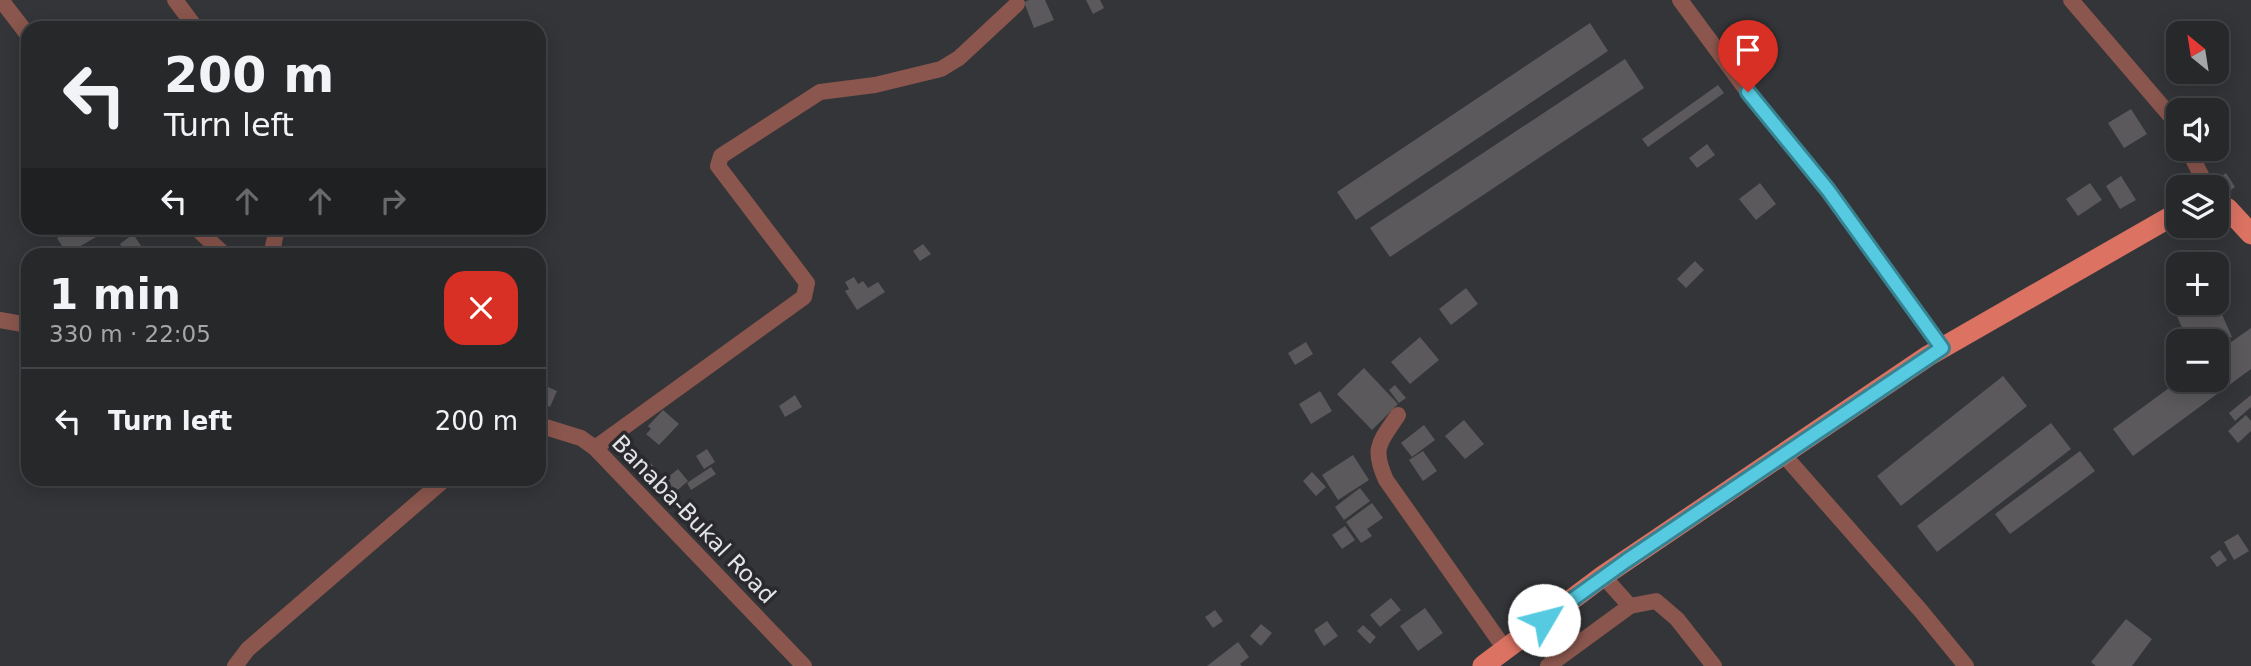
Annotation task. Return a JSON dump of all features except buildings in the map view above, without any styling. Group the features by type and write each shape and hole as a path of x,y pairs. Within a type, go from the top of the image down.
{"main road":[{"path":"2229,210 2251,234"},
{"path":"1483,666 1603,576 1942,348 2166,219"}],"street":[{"path":"1,0 21,26"},
{"path":"176,0 191,21"},
{"path":"1680,0 1748,92 1828,190 1942,348"},
{"path":"2071,0 2166,110"},
{"path":"595,448 804,297 807,282 718,166 721,156 820,92 875,85 941,69 959,58 1017,4"},
{"path":"204,235 218,248"},
{"path":"0,320 21,324"},
{"path":"1398,415 1379,445 1378,462 1386,480 1505,649"},
{"name":"Banaba-Bukal Road","path":"546,427 571,434 595,448 804,666"},
{"path":"1783,454 1966,666"},
{"path":"235,666 248,649 437,486"},
{"path":"1603,576 1630,606"},
{"path":"1549,666 1630,606 1656,601 1677,619 1714,666"}],"route":[{"path":"1544,620 1603,576 1942,348 1828,190 1748,92"}]}
